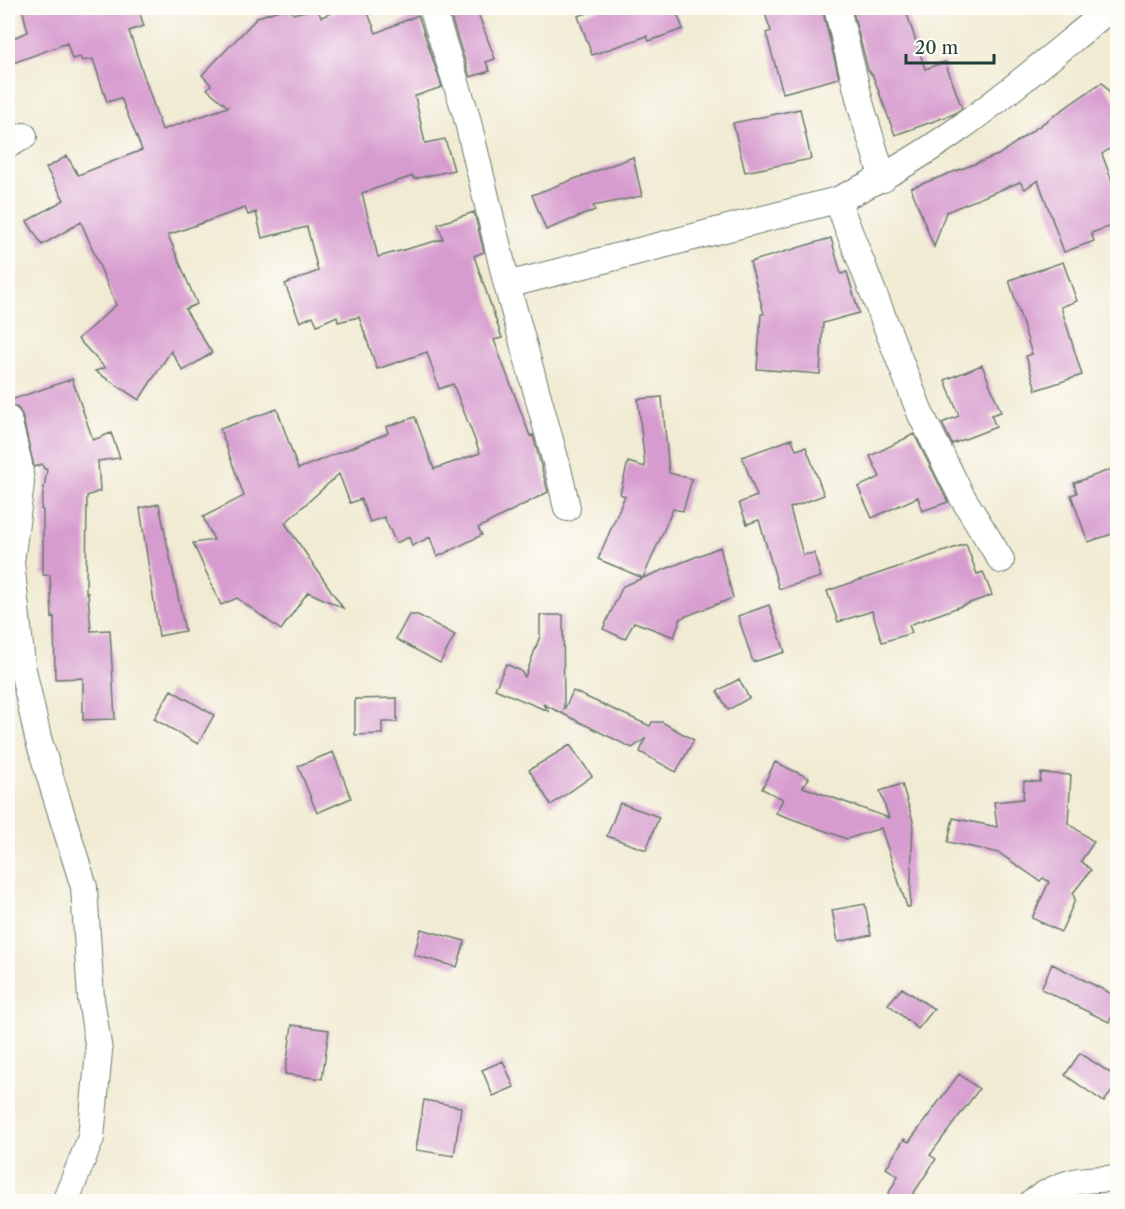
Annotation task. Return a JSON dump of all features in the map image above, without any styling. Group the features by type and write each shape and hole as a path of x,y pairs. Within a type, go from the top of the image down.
{"street":[{"path":"432,8 466,114 507,285 567,508"},
{"path":"837,8 883,179"},
{"path":"507,285 837,200 883,179 956,134 1111,8"},
{"path":"837,200 921,415 961,495 1001,560"},
{"path":"8,419 20,464 21,483 11,562 22,665 38,738 84,887 91,999 99,1051 91,1138 65,1202"},
{"path":"1032,1202 1067,1182 1084,1178 1118,1181 1111,1202"}],"building":[{"path":"22,8 138,8 144,26 129,31 162,130 228,107 207,89 211,85 202,75 258,17 285,8 290,8 293,14 317,8 321,17 345,8 366,8 376,33 418,15 442,87 415,96 425,143 445,139 454,170 414,179 413,176 362,193 378,257 443,239 438,224 474,212 484,252 474,256 502,338 494,340 530,436 533,435 548,492 478,528 482,535 437,557 430,537 412,546 409,537 396,543 384,517 370,522 361,499 350,503 339,474 285,523 343,608 308,592 281,630 237,598 221,605 193,543 214,540 203,517 244,496 220,429 277,409 298,469 388,433 386,427 415,417 434,469 480,453 453,384 439,389 427,352 377,369 359,317 338,322 337,316 317,325 313,316 300,322 285,284 318,271 307,227 262,238 256,212 248,215 245,208 168,235 197,304 185,309 212,353 183,371 171,351 139,400 95,371 105,368 78,339 116,305 81,222 42,245 27,221 64,200 46,168 67,156 78,175 142,150 121,98 107,102 93,59 82,61 80,57 72,59 67,43 8,65 8,40 28,32"},
{"path":"448,8 476,8 495,59 486,62 490,71 470,77"},
{"path":"602,8 675,8 683,29 649,41 647,36 592,55 578,16"},
{"path":"763,8 822,8 839,78 783,93 766,33 771,31"},
{"path":"852,8 905,8 925,69 945,62 962,108 954,114 895,135 873,76 868,70"},
{"path":"1102,82 1117,103 1117,144 1102,154 1118,197 1118,224 1091,233 1094,241 1064,252 1038,180 1025,189 1020,182 946,212 934,247 911,188 998,155"},
{"path":"800,109 811,159 745,172 733,123"},
{"path":"633,157 642,196 593,206 595,210 546,230 532,195"},
{"path":"831,238 841,274 847,272 859,313 823,323 820,374 757,369 761,314 764,314 750,262"},
{"path":"1063,262 1077,301 1061,307 1082,375 1036,390 1026,356 1032,354 1009,280"},
{"path":"982,365 1001,412 991,415 996,427 952,444 942,423 959,416 945,380"},
{"path":"72,379 93,440 111,433 120,458 98,461 100,491 87,496 86,593 88,593 91,631 110,630 115,719 83,720 83,678 55,679 54,617 52,618 50,575 43,575 43,510 41,509 47,469 44,469 42,464 34,467 22,415 18,408 8,404 8,401"},
{"path":"662,397 669,473 692,479 683,511 673,509 643,578 598,559 625,496 620,494 628,462 645,467 638,399"},
{"path":"914,434 948,502 922,511 918,497 872,518 858,487 880,477 870,456"},
{"path":"792,439 796,450 806,447 824,495 790,508 803,555 814,553 821,577 779,589 759,520 747,524 739,503 757,496 742,457"},
{"path":"1112,469 1118,483 1118,532 1088,542 1071,495 1077,493 1074,483"},
{"path":"159,504 185,631 159,636 140,508"},
{"path":"966,544 977,574 983,572 992,595 909,625 912,633 882,642 872,611 838,622 827,591"},
{"path":"720,547 733,598 681,618 674,637 634,622 625,639 603,629 623,586"},
{"path":"769,605 785,652 753,662 738,616"},
{"path":"409,615 418,615 455,635 440,663 396,639"},
{"path":"540,615 563,615 564,710 573,691 650,726 652,722 662,722 694,740 676,772 640,752 645,739 632,748 543,704 548,711 495,689 506,664 521,671 525,677 540,636"},
{"path":"739,679 749,698 728,710 717,691"},
{"path":"171,690 214,715 198,744 154,719"},
{"path":"397,698 397,722 382,722 382,734 355,735 355,699"},
{"path":"570,745 592,776 551,805 529,770"},
{"path":"333,752 351,798 317,813 298,766"},
{"path":"775,762 809,778 803,787 889,818 880,791 902,784 913,821 910,907 907,907 881,828 847,839 776,813 783,799 762,789"},
{"path":"1041,773 1071,775 1068,823 1094,842 1081,861 1091,870 1073,893 1075,900 1061,932 1032,918 1049,882 1043,878 1040,881 999,853 948,842 953,818 997,827 994,802 1023,799 1024,781 1040,782"},
{"path":"620,803 659,817 646,850 607,836"},
{"path":"865,904 871,935 838,942 832,910"},
{"path":"421,929 465,941 457,967 414,955"},
{"path":"1052,964 1118,997 1118,1005 1109,1022 1041,989"},
{"path":"902,988 934,1009 918,1029 888,1004"},
{"path":"292,1025 329,1030 322,1079 285,1074"},
{"path":"1080,1053 1118,1078 1118,1083 1104,1102 1065,1075"},
{"path":"503,1061 514,1087 493,1096 482,1070"},
{"path":"959,1074 979,1089 930,1155 936,1159 908,1202 884,1202 898,1176 886,1168 904,1139 909,1142"},
{"path":"424,1100 461,1107 454,1156 416,1150"}]}
